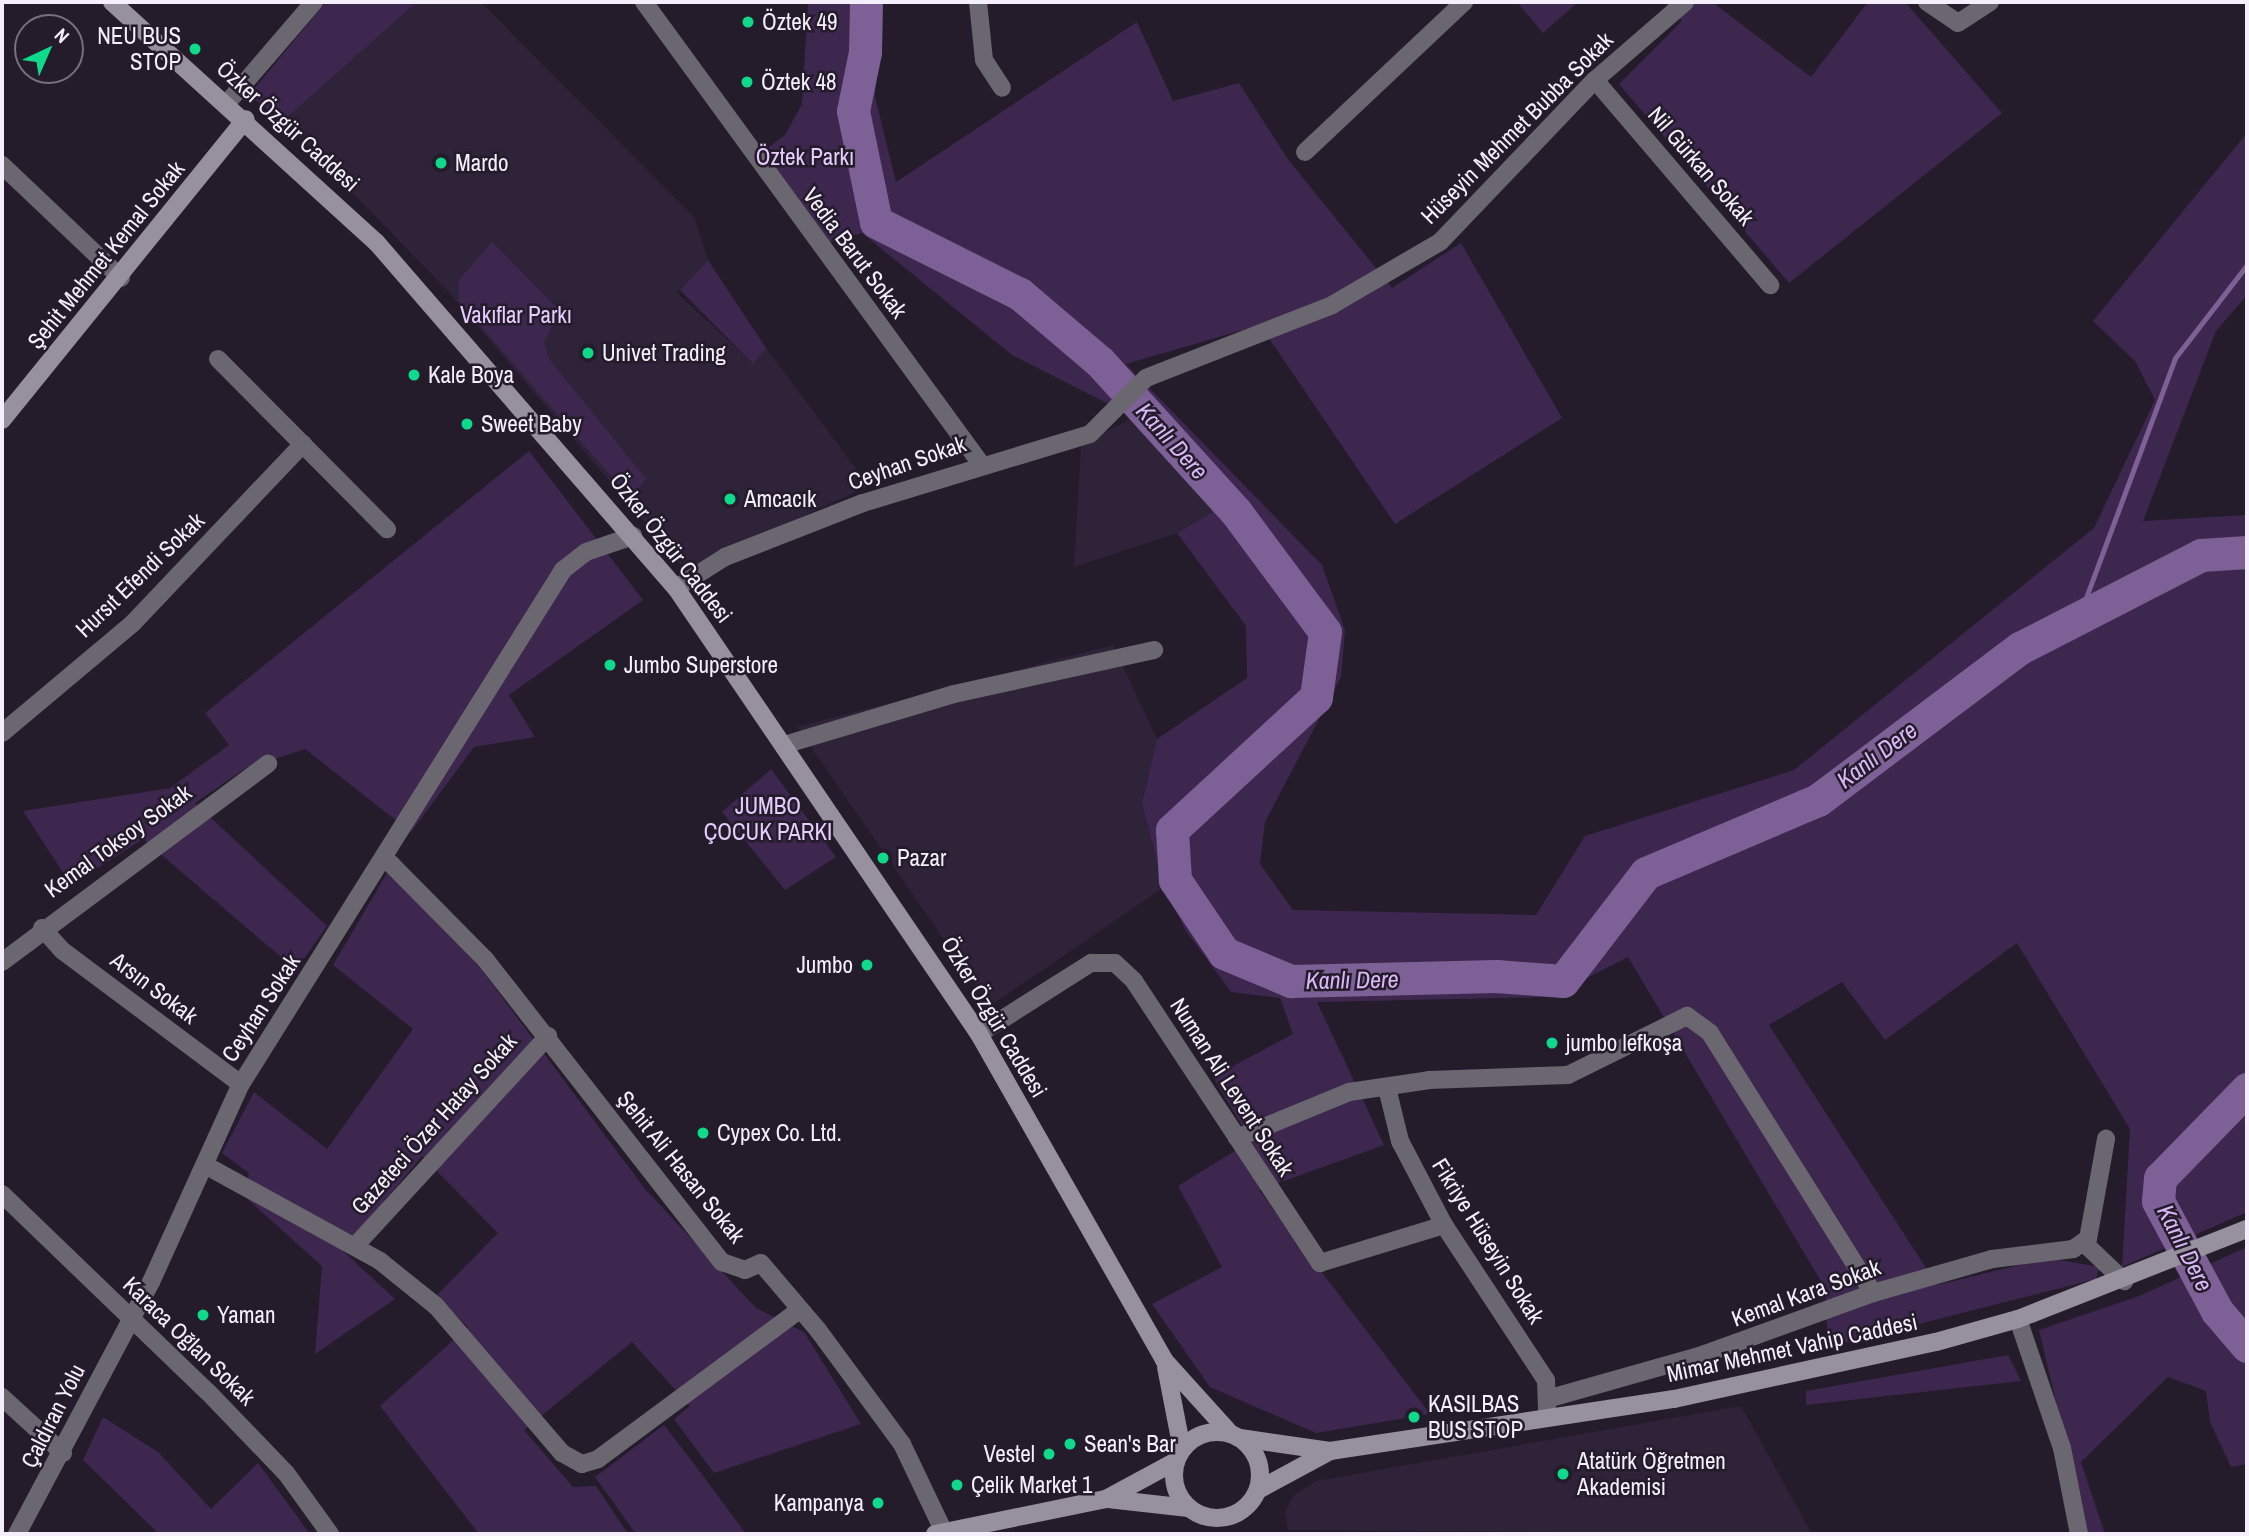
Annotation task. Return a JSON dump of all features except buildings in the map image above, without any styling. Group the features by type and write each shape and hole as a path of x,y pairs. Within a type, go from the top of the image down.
{"main road":[{"name":"Özker Özgür Caddesi","path":"112,2 228,102 376,242 677,588 979,1034 1164,1360 1235,1435"},
{"name":"Şehit Mehmet Kemal Sokak","path":"2,420 121,278 246,119"},
{"name":"Mimar Mehmet Vahip Caddesi","path":"1235,1435 1330,1451 1766,1381 2018,1319 2124,1281 2242,1232"},
{"name":"Özker Özgür Caddesi","path":"1164,1360 1179,1455"},
{"path":"939,1533 1107,1499 1188,1508 1226,1518 1241,1512 1258,1490 1258,1460 1235,1435 1204,1433 1179,1455 1107,1499"},
{"name":"Mimar Mehmet Vahip Caddesi","path":"1258,1490 1330,1451"},
{"path":"1179,1455 1175,1486 1188,1508"}],"street":[{"path":"228,102 314,2"},
{"name":"Vedia Barut Sokak","path":"644,2 981,464"},
{"path":"978,2 984,60 1002,88"},
{"path":"1305,152 1464,2"},
{"name":"Hüseyin Mehmet Bubba Sokak","path":"1146,379 1332,305 1440,242 1595,80 1685,2"},
{"path":"1927,2 1958,23 1990,2"},
{"name":"Nil Gürkan Sokak","path":"1595,80 1770,285"},
{"path":"2,165 121,278"},
{"path":"218,359 387,529"},
{"name":"Ceyhan Sokak","path":"677,588 725,557 981,464 1063,445 1090,434 1146,379"},
{"name":"Hursıt Efendi Sokak","path":"2,733 133,623 303,444"},
{"name":"Ceyhan Sokak","path":"131,1318 241,1084 386,859 457,738 562,570 586,552 633,536"},
{"path":"784,745 954,694 1154,650"},
{"name":"Kemal Toksoy Sokak","path":"2,962 42,928 268,764"},
{"name":"Şehit Ali Hasan Sokak","path":"386,859 468,940 548,1036 722,1262 745,1270 761,1263 902,1444 939,1533"},
{"name":"Arsın Sokak","path":"42,928 63,951 241,1084"},
{"name":"Numan Ali Levent Sokak","path":"979,1034 1091,963 1115,963 1134,981 1320,1263 1444,1225"},
{"path":"1237,1138 1349,1092 1429,1080 1568,1074 1687,1016 1710,1033 1873,1293"},
{"name":"Gazeteci Özer Hatay Sokak","path":"356,1245 548,1036"},
{"name":"Fikriye Hüseyin Sokak","path":"1387,1088 1400,1141 1444,1225 1546,1380 1547,1418"},
{"path":"2106,1139 2083,1242 2124,1281"},
{"path":"205,1165 356,1245 436,1307 562,1453 582,1464 598,1460 799,1310"},
{"name":"Karaca Oğlan Sokak","path":"2,1194 286,1473 330,1534"},
{"name":"Kemal Kara Sokak","path":"1547,1399 1702,1355 1873,1293 1992,1259 2074,1250 2083,1242"},
{"name":"Çaldıran Yolu","path":"17,1534 63,1453 131,1318"},
{"path":"2018,1319 2062,1448 2079,1534"},
{"path":"2,1397 63,1453"}],"shaded area":[{"path":"417,2 481,2 694,217 708,260 677,293 752,363 766,348 869,486 685,570 448,291 283,121"},
{"path":"1134,417 1214,512 1177,533 1074,567 1081,445"},
{"path":"1113,645 1157,739 1142,803 1164,887 990,1006 797,727"},
{"name":"Atatürk Öğretmen Akademisi","path":"1741,1406 1812,1534 1288,1530 1285,1512 1293,1496 1316,1481"}],"green space":[{"path":"326,2 417,2 283,121 249,95"},
{"name":"Öztek Parkı","path":"808,2 879,2 875,97 896,182 1137,22 1173,101 1239,83 1287,158 1392,288 1461,243 1562,418 1395,524 1260,325 1126,364 1322,565 1345,630 1341,677 1265,822 1260,864 1293,910 1536,915 1585,836 1794,770 2094,528 2155,400 2135,361 2093,321 2247,133 2247,295 2216,331 2143,521 2247,515 2247,1212 2122,1267 2130,1129 2017,943 1885,1040 1842,982 1769,1025 1937,1285 2048,1258 2100,1267 2096,1279 1828,1347 1825,1288 1628,957 1550,997 1317,1002 1384,1145 1259,1190 1430,1414 1316,1433 1210,1387 1152,1304 1222,1267 1178,1186 1251,1141 1213,1077 1293,1034 1280,998 1231,992 1186,931 1164,887 1142,803 1157,739 1247,678 1246,626 1177,533 1213,512 1134,417 1012,355 862,233 829,242 764,151 785,135 802,104"},
{"path":"1517,2 1578,2 1543,33"},
{"path":"1665,2 1712,2 1811,77 1868,2 1905,2 2002,113 1789,283 1619,84 1682,21"},
{"name":"Vakıflar Parkı","path":"492,242 560,311 544,342 549,359 646,479 630,498 459,301 458,281"},
{"path":"708,260 766,348 753,364 680,290"},
{"path":"529,451 643,600 509,695 535,737 474,747 411,832 305,749 246,768 195,803 327,926 296,970 143,839 71,885 23,811 170,788 229,745 205,713"},
{"name":"JUMBO ÇOCUK PARKI","path":"771,769 836,857 785,890 722,812"},
{"path":"397,856 645,1189 756,1308 804,1332 861,1424 714,1473 674,1419 690,1406 632,1342 524,1430 573,1487 596,1486 628,1534 479,1534 380,1406 468,1327 435,1297 498,1233 422,1156 343,1251 395,1299 315,1354 322,1266 243,1195 249,1173 222,1153 254,1092 327,1149 413,1029 333,965"},
{"path":"2247,1247 2247,1464 2231,1467 2210,1422 2206,1391 2168,1377 2081,1462 2105,1534 2087,1534 2039,1330 2139,1296"},
{"path":"2008,1355 2021,1381 1806,1405 1806,1391"},
{"path":"103,1417 158,1452 211,1509 258,1463 310,1534 159,1534 83,1460"},
{"path":"664,1425 746,1534 636,1534 595,1477"}],"waterway":[{"name":"Kanlı Dere","path":"866,2 865,52 853,111 876,222 1020,294 1100,362 1236,512 1325,632 1316,697 1172,830 1175,880 1224,953 1291,981 1496,976 1563,981 1646,873 1818,800 2020,648 2201,555 2247,552"},
{"path":"2078,619 2175,358 2247,265"},
{"name":"Kanlı Dere","path":"2247,1089 2160,1178 2158,1201 2217,1311 2247,1346"}],"place":[{"name":"Öztek 49","path":"748,22"},
{"name":"NEU BUS STOP","path":"195,49"},
{"name":"Öztek 48","path":"747,82"},
{"name":"Mardo","path":"441,163"},
{"name":"Univet Trading","path":"588,353"},
{"name":"Kale Boya","path":"414,375"},
{"name":"Sweet Baby","path":"467,424"},
{"name":"Amcacık","path":"730,499"},
{"name":"Jumbo Superstore","path":"610,665"},
{"name":"Pazar","path":"883,858"},
{"name":"Jumbo","path":"867,965"},
{"name":"jumbo lefkoşa","path":"1552,1043"},
{"name":"Cypex Co. Ltd.","path":"703,1133"},
{"name":"Yaman","path":"203,1315"},
{"name":"KASILBAS BUS STOP","path":"1414,1417"},
{"name":"Sean's Bar","path":"1070,1444"},
{"name":"Vestel","path":"1049,1454"},
{"name":"Atatürk Öğretmen Akademisi","path":"1563,1474"},
{"name":"Çelik Market 1","path":"957,1485"},
{"name":"Kampanya","path":"878,1503"}]}
